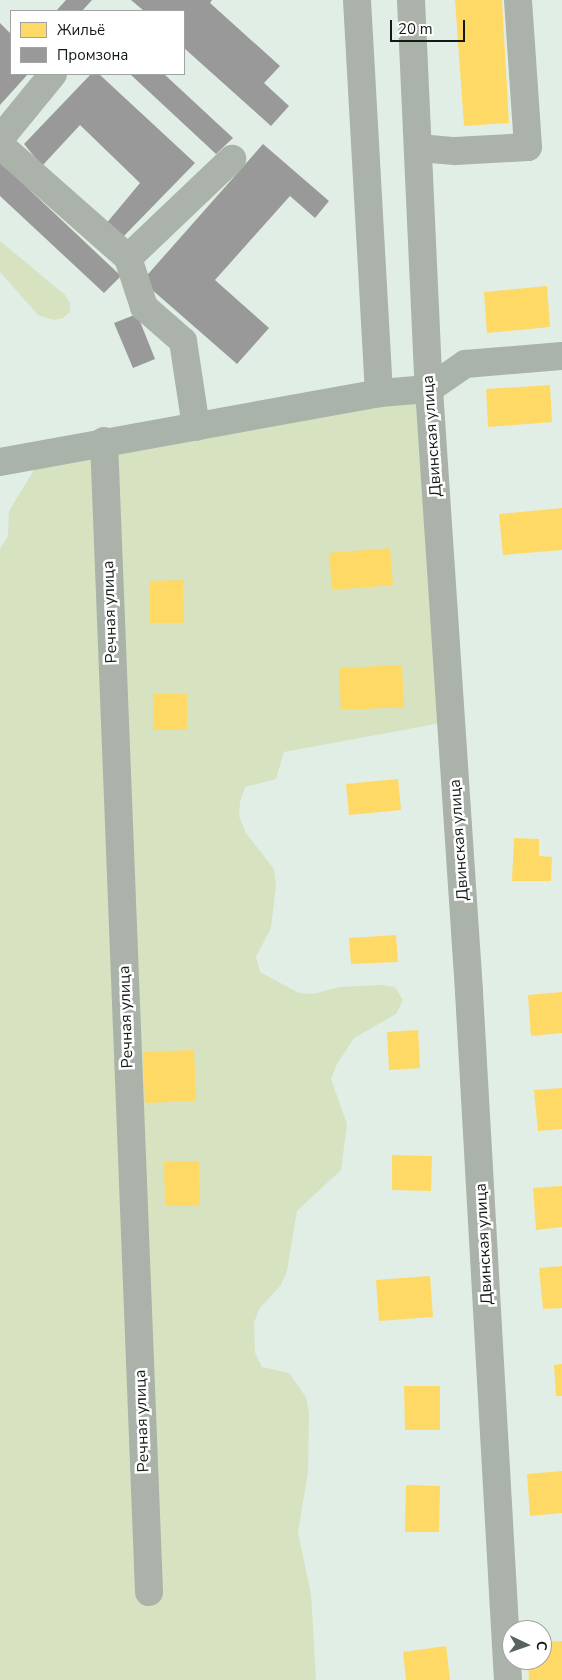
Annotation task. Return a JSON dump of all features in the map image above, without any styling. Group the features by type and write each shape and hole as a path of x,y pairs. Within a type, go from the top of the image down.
{"main road":[{"path":"0,462 104,441 196,427 379,393 429,389 465,364 562,356"}],"street":[{"path":"357,0 379,393"},
{"name":"Двинская улица","path":"411,0 429,389 469,992 508,1680"},
{"path":"419,148 455,151 528,147 518,0"},
{"path":"0,139 52,75"},
{"path":"0,145 128,258 144,307 183,341 196,427"},
{"path":"128,258 232,159"},
{"name":"Речная улица","path":"104,441 149,1592"}],"green space":[{"path":"0,241 65,295 70,303 70,312 63,318 54,320 38,315 0,272"},
{"path":"397,397 417,404 441,723 284,752 276,779 245,787 240,802 239,816 246,833 274,869 276,885 271,928 256,957 260,972 299,993 313,994 339,987 382,985 395,987 403,1000 396,1014 354,1038 337,1064 331,1079 347,1124 341,1170 297,1211 287,1271 281,1285 259,1309 254,1323 255,1353 262,1367 289,1373 306,1397 309,1412 308,1472 298,1533 311,1594 316,1680 0,1680 0,549 8,536 9,511 40,460"}],"building: Жильё":[{"path":"455,0 502,0 509,123 464,126"},
{"path":"547,286 550,327 487,333 484,292"},
{"path":"550,385 552,422 488,427 486,389"},
{"path":"562,508 562,550 503,555 499,514"},
{"path":"390,548 393,585 332,590 329,553"},
{"path":"183,580 184,623 150,623 150,581"},
{"path":"402,665 404,707 341,710 339,668"},
{"path":"153,694 187,694 187,730 153,730"},
{"path":"398,779 401,810 349,815 346,784"},
{"path":"514,838 539,839 539,856 552,857 551,881 512,881"},
{"path":"396,935 398,962 351,964 349,938"},
{"path":"562,992 562,1033 531,1036 528,995"},
{"path":"418,1030 420,1068 389,1070 387,1032"},
{"path":"194,1050 196,1101 145,1103 143,1052"},
{"path":"562,1088 562,1129 538,1131 534,1090"},
{"path":"392,1155 432,1156 431,1191 392,1190"},
{"path":"199,1161 200,1206 165,1206 164,1162"},
{"path":"562,1186 562,1227 536,1230 533,1188"},
{"path":"562,1266 562,1308 543,1309 539,1268"},
{"path":"430,1276 433,1317 379,1321 376,1280"},
{"path":"562,1364 562,1396 556,1396 554,1365"},
{"path":"404,1386 440,1386 440,1430 405,1430"},
{"path":"562,1471 562,1513 530,1516 527,1474"},
{"path":"406,1485 440,1486 439,1532 405,1532"},
{"path":"562,1641 562,1680 529,1680 528,1670 552,1670 552,1642"},
{"path":"446,1646 450,1680 406,1680 403,1652"}],"building: Промзона":[{"path":"66,0 92,0 83,10 57,10"},
{"path":"131,0 212,0 210,3 280,66 264,83 289,106 271,126 185,49 185,10 143,10"},
{"path":"0,23 10,33 10,75 27,75 0,105"},
{"path":"90,75 100,75 195,163 120,240 105,225 140,183 80,125 42,166 24,144"},
{"path":"131,75 165,75 233,138 216,154"},
{"path":"263,144 329,201 315,218 290,196 215,280 269,328 237,364 142,281"},
{"path":"0,162 121,276 104,293 0,196"},
{"path":"137,314 155,359 133,368 114,323"}]}
